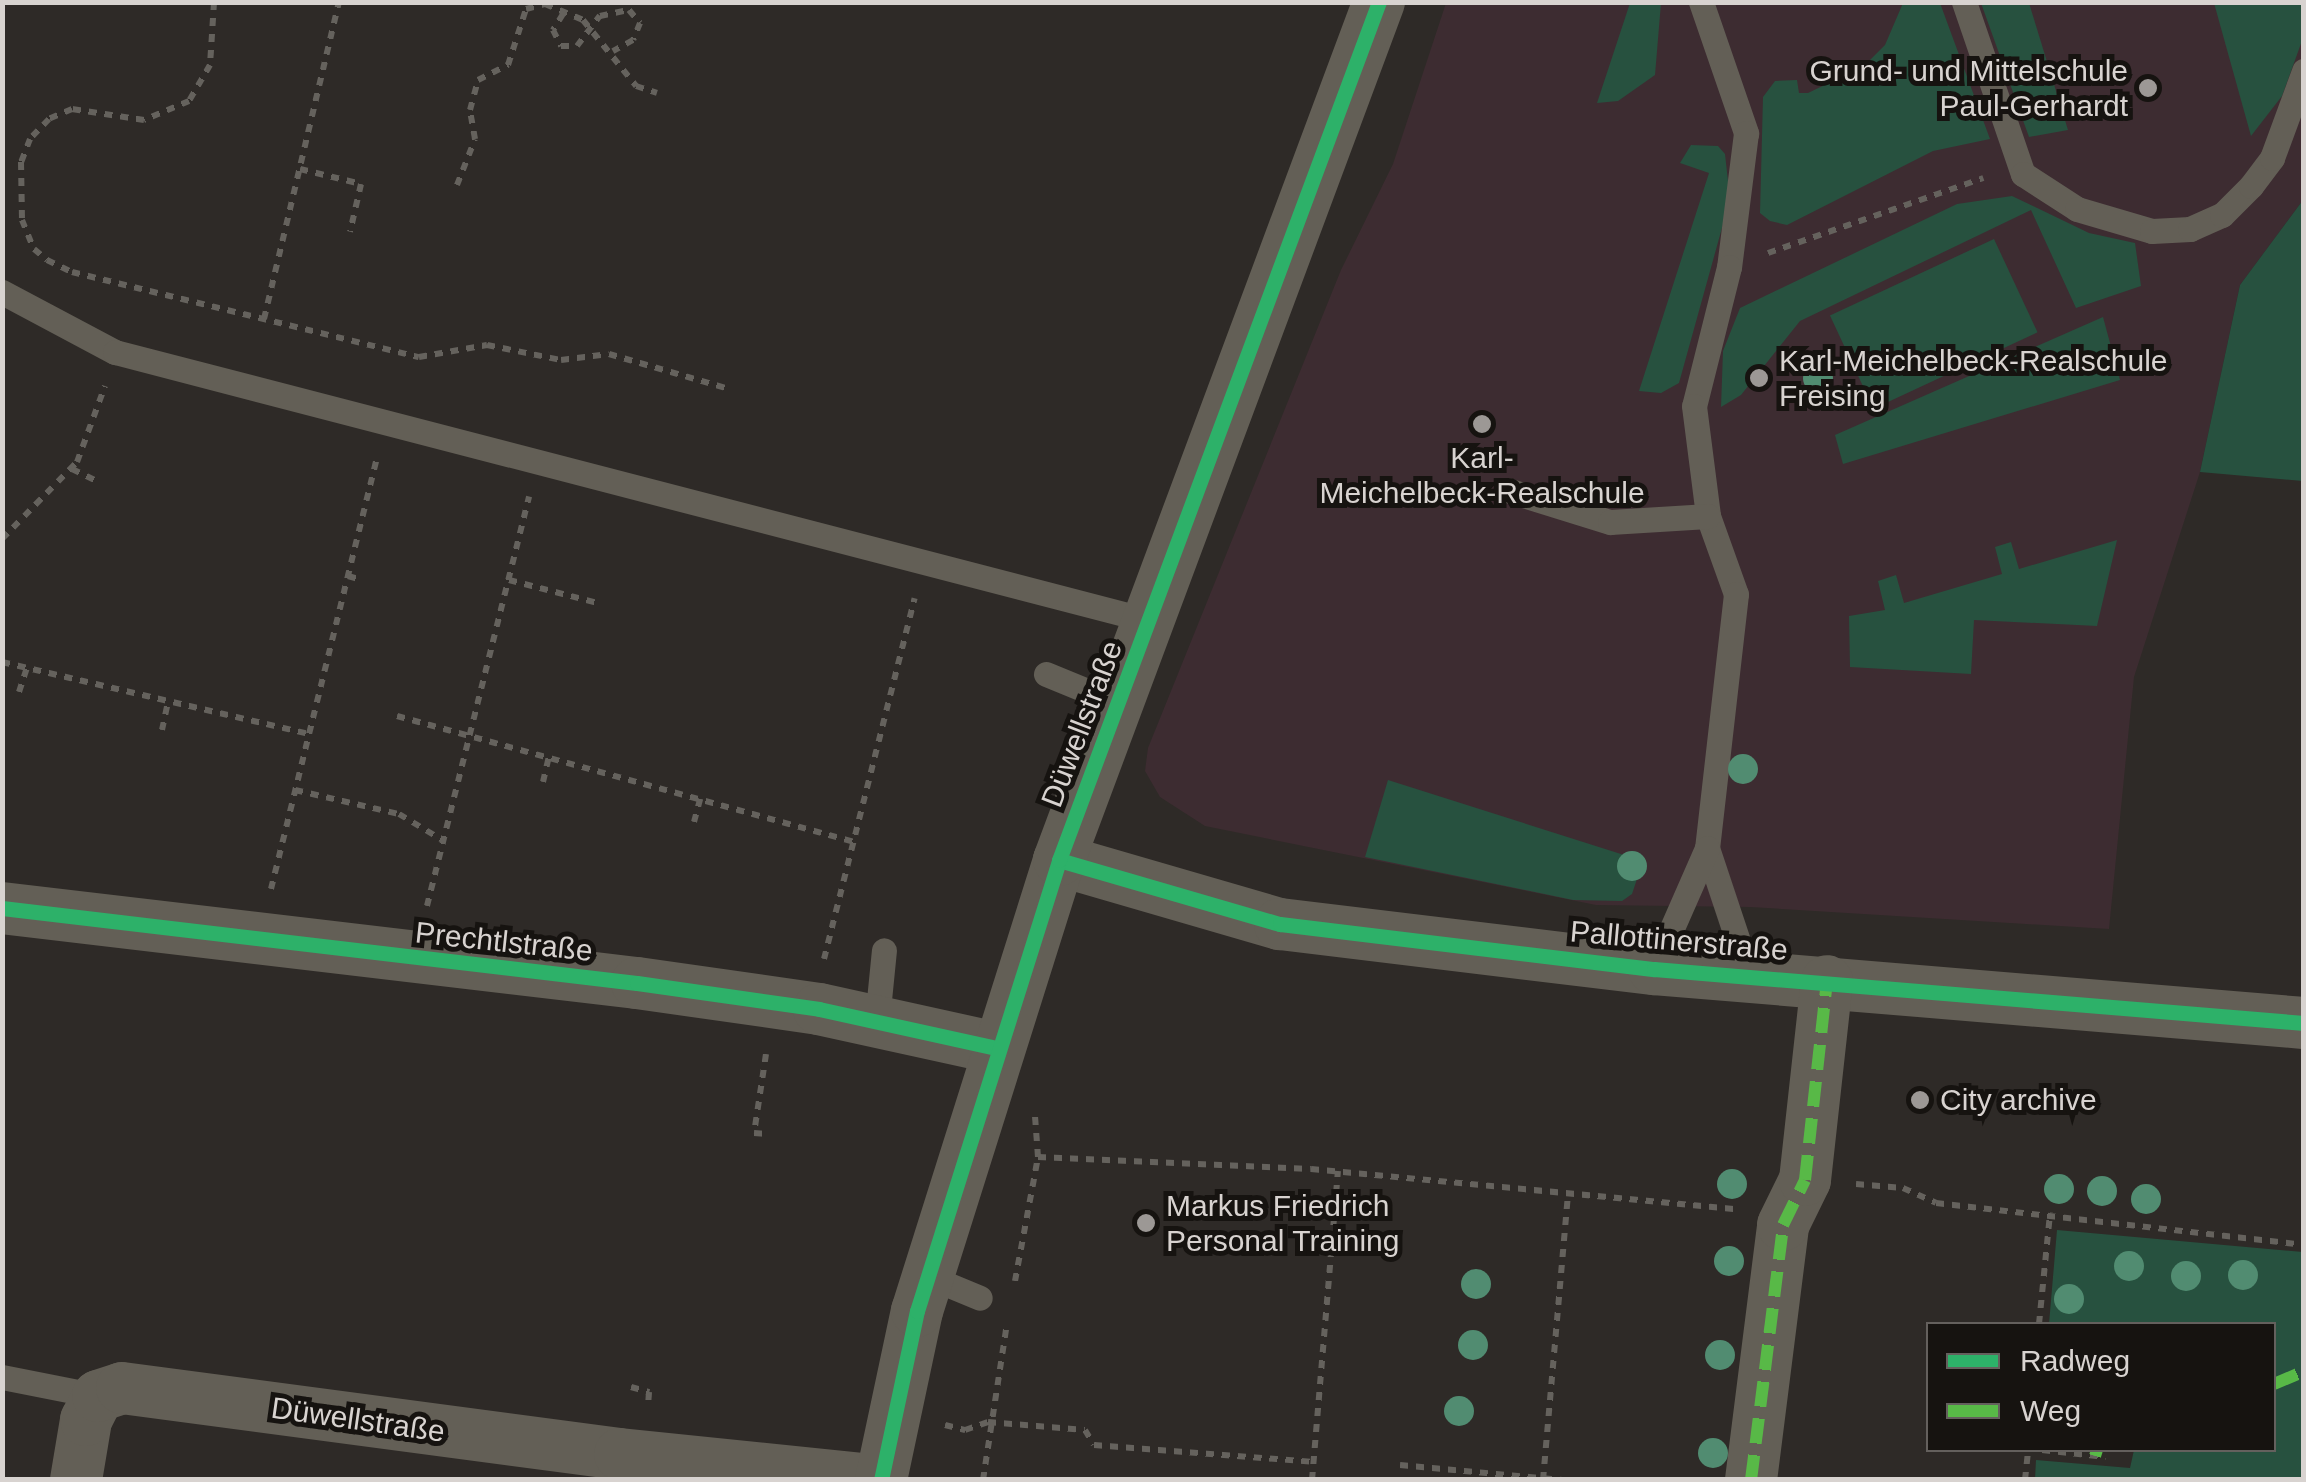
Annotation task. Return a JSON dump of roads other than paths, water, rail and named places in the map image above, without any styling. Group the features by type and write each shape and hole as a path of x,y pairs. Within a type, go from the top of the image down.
{"street":[{"name":"Düwellstraße","path":"881,1480 927,1276 996,1048 1059,860 1378,2"},
{"name":"Pallottinerstraße","path":"1059,860 1280,924 1654,969 2304,1023"},
{"name":"Prechtlstraße","path":"2,908 258,943 637,983 877,1020 996,1048"},
{"path":"1751,1480 1827,982"},
{"name":"Düwellstraße","path":"98,1396 122,1388 618,1467 871,1480"},
{"path":"76,1480 86,1420 98,1396"}],"lane":[{"path":"1654,969 1708,848 1736,594 1708,516 1694,406 1730,267 1746,133 1700,2"},
{"path":"1964,2 2023,174 2046,194 2116,223 2152,231 2190,229 2222,215 2272,158 2304,71"},
{"path":"2,292 115,352 1151,621"},
{"path":"1507,490 1610,522 1708,516"},
{"path":"1046,674 1118,704"},
{"path":"1708,848 1750,978"},
{"path":"877,1020 884,950"},
{"path":"927,1276 980,1298"},
{"name":"Düwellstraße","path":"2,1376 98,1396"}],"place":[{"name":"Grund- und Mittelschule Paul-Gerhardt","path":"2148,88"},
{"name":"Karl-Meichelbeck-Realschule Freising","path":"1759,378"},
{"name":"Karl- Meichelbeck-Realschule","path":"1482,424"},
{"name":"City archive","path":"1920,1100"},
{"name":"Markus Friedrich Personal Training","path":"1146,1223"}]}
